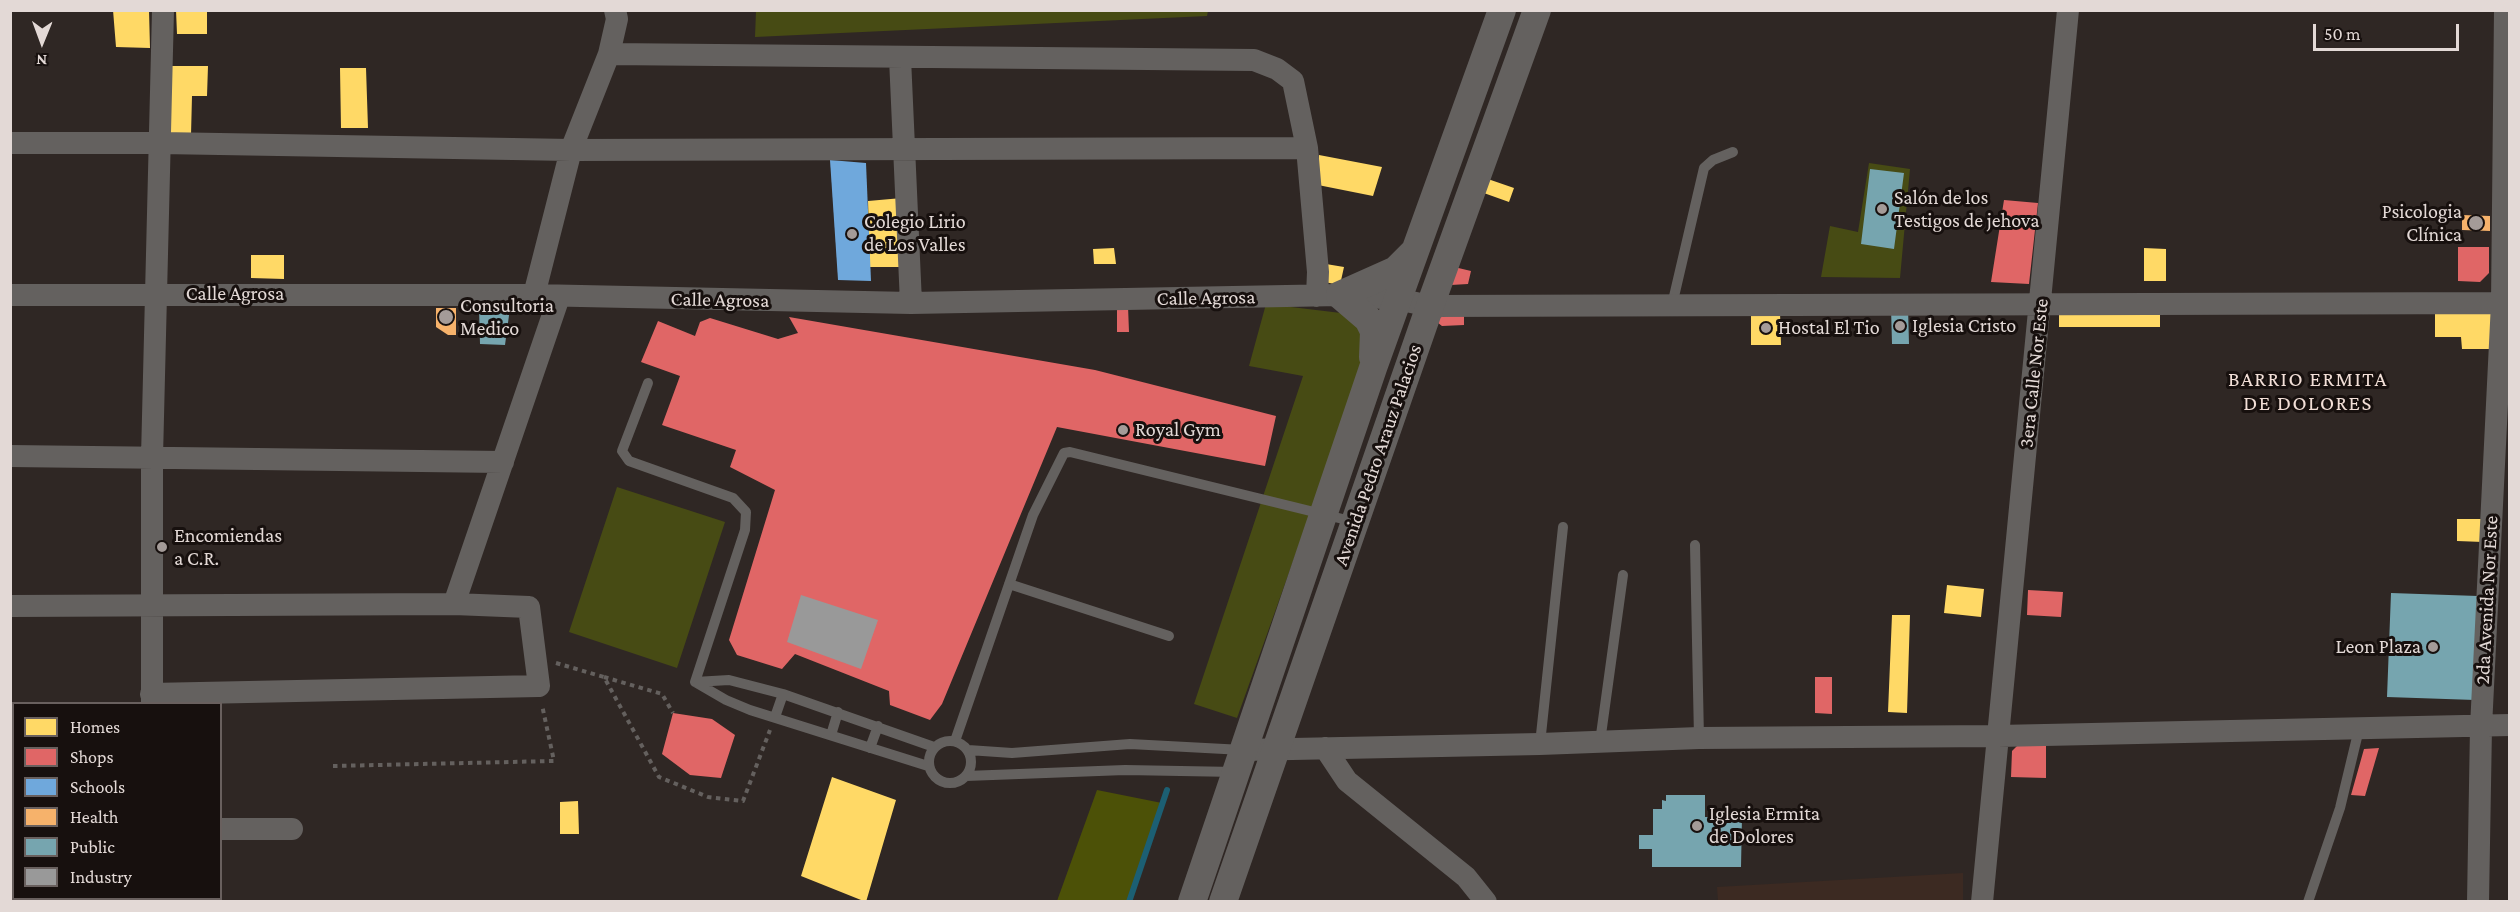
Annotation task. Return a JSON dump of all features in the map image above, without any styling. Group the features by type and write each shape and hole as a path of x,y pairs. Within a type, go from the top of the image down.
{"street":[{"path":"10,606 151,607 454,604 529,607 538,686 152,699 151,607 152,457 163,10"},
{"path":"534,295 571,150 609,54 617,19 615,10"},
{"name":"Avenida Pedro Arauz Palacios","path":"1223,902 1255,765 1324,514 1397,300 1482,71 1502,10"},
{"name":"Avenida Pedro Arauz Palacios","path":"1192,902 1255,765 1355,523 1430,306 1537,10"},
{"name":"3era Calle Nor Este","path":"1982,902 2068,10"},
{"name":"2da Avenida Nor Este","path":"2478,902 2481,727 2506,303 2505,10"},
{"path":"609,54 1254,60 1277,69 1293,81 1307,148 1318,272 1329,295 1368,319 1374,332 1373,368"},
{"path":"900,58 911,303"},
{"path":"1482,71 1511,83"},
{"path":"10,144 161,143 571,150 1307,148"},
{"path":"1329,295 1396,270 1415,251"},
{"name":"Calle Agrosa","path":"10,295 534,295 911,303 1329,295 1397,300 1430,306 2506,303"},
{"path":"454,604 559,297"},
{"path":"10,456 503,462"},
{"path":"1255,765 1325,748 1699,738 1998,736 2510,725"},
{"path":"1325,748 1347,781 1466,877 1486,902"},
{"path":"222,829 292,829"}],"lane":[{"path":"1672,305 1704,168 1713,160 1733,152"},
{"path":"648,383 622,451 628,461 734,498 746,512 745,530 695,682"},
{"path":"956,741 1033,515 1061,456 1067,452 1355,523"},
{"path":"1540,744 1563,527"},
{"path":"1695,545 1699,738"},
{"path":"1600,742 1623,575"},
{"path":"1009,584 1169,636"},
{"path":"695,682 729,680 783,694 934,747"},
{"path":"695,682 726,700 928,766"},
{"path":"775,717 783,694"},
{"path":"831,735 838,712"},
{"path":"870,747 878,726"},
{"path":"2308,902 2340,808 2359,729"},
{"path":"948,741 956,741 968,750 1012,753 1130,744 1255,765 966,776 952,784 937,780 928,766 929,756 934,747 948,741"},
{"path":"966,776 971,768 968,750"}],"path":[{"path":"535,657 662,694 673,713"},
{"path":"604,677 659,777 708,797 743,801 775,717"},
{"path":"333,766 554,761 538,686"}],"shaded area":[{"path":"1097,790 1162,803 1129,901 1057,901"},
{"path":"1963,873 1963,901 1718,901 1717,887"}],"green space":[{"path":"756,10 1208,11 1207,16 755,37"},
{"path":"1869,163 1910,169 1900,278 1821,277 1830,226 1858,232"},
{"path":"1266,304 1341,313 1358,321 1365,360 1237,718 1194,704 1303,376 1249,366"},
{"path":"617,487 725,522 677,668 569,632"}],"building: Homes":[{"path":"113,10 149,10 150,48 116,47"},
{"path":"176,10 207,10 207,34 177,34"},
{"path":"170,66 208,66 207,96 192,96 191,135 169,134"},
{"path":"340,68 366,68 368,128 341,128"},
{"path":"1319,155 1382,167 1373,196 1318,185"},
{"path":"1485,178 1514,188 1509,202 1481,192"},
{"path":"902,198 906,267 870,267 868,201"},
{"path":"1114,248 1116,264 1094,264 1093,249"},
{"path":"2144,248 2166,249 2166,281 2144,281"},
{"path":"251,255 284,255 284,279 251,278"},
{"path":"1326,264 1344,267 1340,285 1319,281"},
{"path":"2435,310 2492,311 2491,349 2462,349 2461,337 2435,337"},
{"name":"Hostal El Tio","path":"1751,312 1780,312 1781,345 1751,345"},
{"path":"2160,314 2160,327 2059,327 2059,315"},
{"path":"2457,519 2483,519 2483,542 2457,541"},
{"path":"1947,585 1984,589 1981,617 1944,613"},
{"path":"1892,615 1910,615 1907,713 1888,712"},
{"path":"832,777 896,800 866,902 801,876"},
{"path":"578,801 579,834 560,834 560,802"}],"building: Shops":[{"path":"2004,200 2038,203 2029,284 1991,282"},
{"path":"2458,247 2489,247 2489,273 2480,282 2458,281"},
{"path":"1450,266 1471,271 1468,284 1451,285"},
{"path":"1117,306 1128,306 1129,332 1117,332"},
{"path":"1464,312 1464,325 1442,326 1433,319"},
{"path":"789,317 1095,370 1276,416 1265,466 1057,427 942,704 930,720 890,705 889,691 795,654 782,669 737,655 729,640 775,490 730,467 736,450 662,425 680,376 641,362 658,321 695,336 700,322 710,318 778,339 798,333"},
{"path":"2028,590 2063,592 2061,617 2027,615"},
{"path":"1815,677 1832,677 1832,714 1815,713"},
{"path":"673,713 712,719 735,735 721,778 690,775 662,754"},
{"path":"2020,743 2046,743 2046,778 2011,777 2012,751"},
{"path":"2379,748 2365,796 2351,795 2364,749"}],"building: Schools":[{"name":"Colegio Lirio de Los Valles","path":"830,160 866,163 871,281 838,280"}],"building: Health":[{"name":"Psicologia Clínica","path":"2462,215 2490,216 2490,231 2462,230"},
{"name":"Consultoria Medico","path":"436,308 456,308 456,335 448,335 436,327"}],"building: Public":[{"name":"Salón de los Testigos de jehova","path":"1870,169 1904,173 1894,249 1861,244"},
{"name":"Iglesia Cristo","path":"1891,307 1908,307 1909,344 1892,344"},
{"path":"479,308 510,308 505,345 480,344"},
{"name":"Leon Plaza","path":"2391,593 2478,596 2475,700 2387,697"},
{"name":"Iglesia Ermita de Dolores","path":"1666,795 1705,795 1705,817 1742,817 1741,867 1652,867 1652,849 1639,849 1639,835 1653,835 1653,809 1662,809 1662,800 1666,801"}],"building: Industry":[{"path":"801,595 878,620 861,669 787,642"}],"waterway":[{"path":"1129,902 1167,790"}],"place":[{"name":"Salón de los Testigos de jehova","path":"1882,209"},
{"name":"Psicologia Clínica","path":"2476,223"},
{"name":"Colegio Lirio de Los Valles","path":"852,234"},
{"name":"Consultoria Medico","path":"446,317"},
{"name":"Iglesia Cristo","path":"1900,326"},
{"name":"Hostal El Tio","path":"1766,328"},
{"name":"Royal Gym","path":"1123,430"},
{"name":"Encomiendas a C.R.","path":"162,547"},
{"name":"Leon Plaza","path":"2433,647"},
{"name":"Iglesia Ermita de Dolores","path":"1697,826"}],"district":[{"name":"BARRIO ERMITA DE DOLORES","path":"2308,392"}]}
